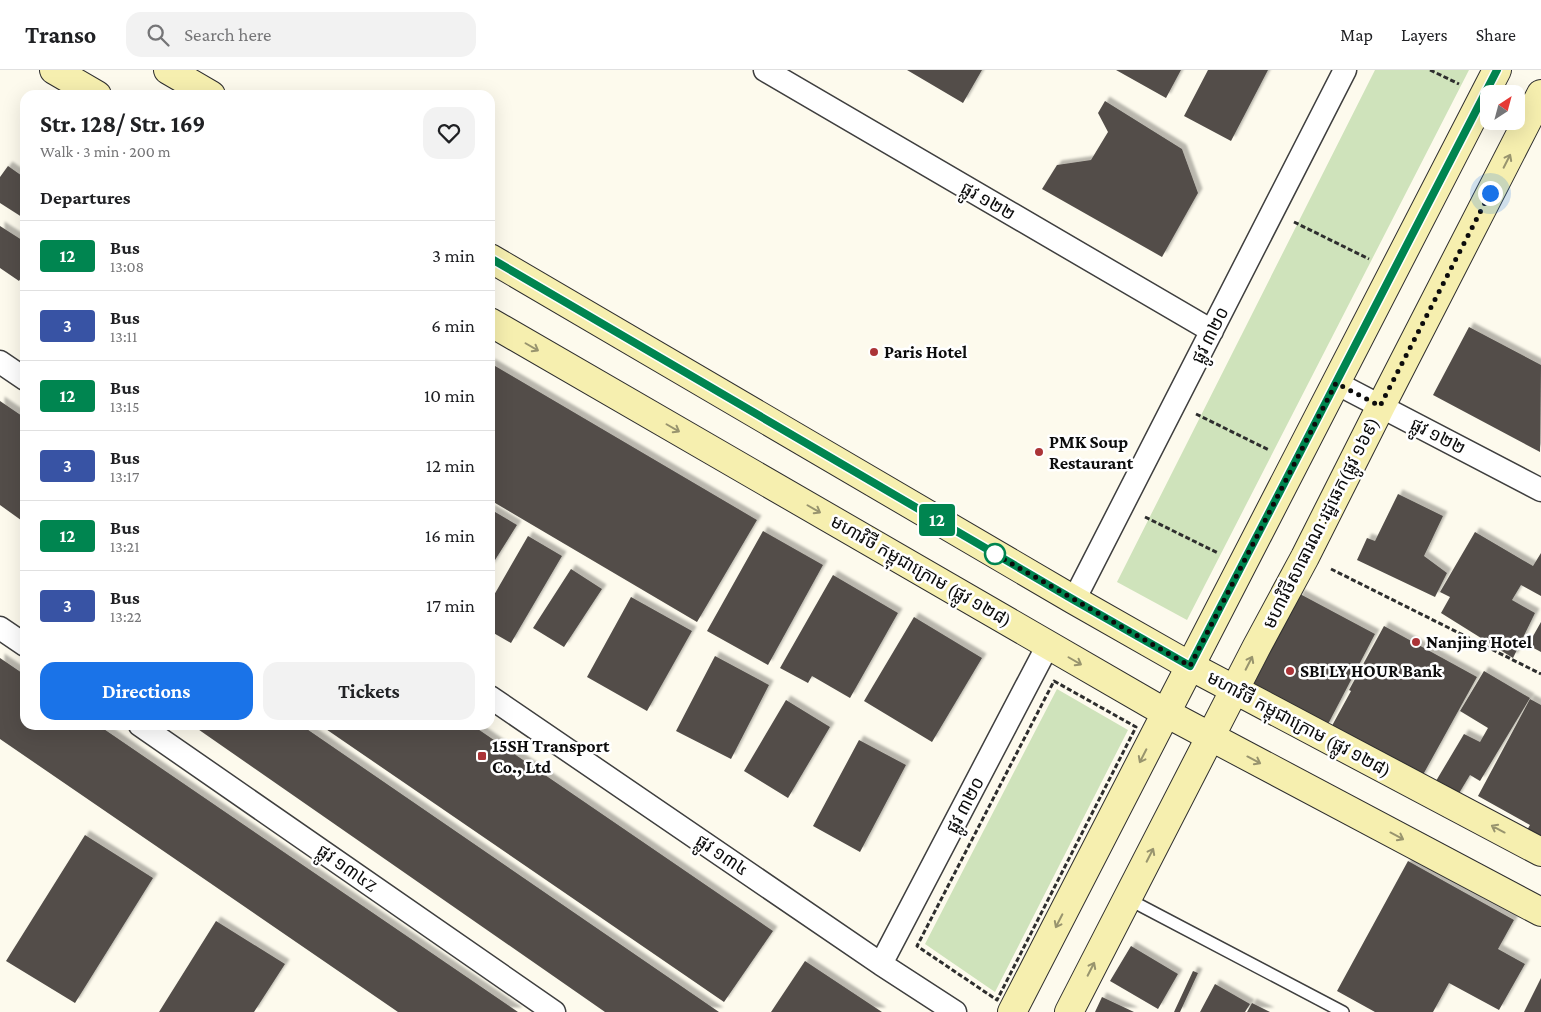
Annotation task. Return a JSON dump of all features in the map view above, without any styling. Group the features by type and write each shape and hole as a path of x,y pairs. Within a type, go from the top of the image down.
{"main road":[{"path":"54,70 88,90"},
{"path":"168,70 202,90"},
{"path":"1012,1012 1336,383 1479,97 1497,70"},
{"name":"មហាវិថីសាធារណៈរដ្ឋឆេក(ផ្លូវ ១៦៩)","path":"1128,899 1210,737 1306,557 1380,406 1528,123 1541,94"},
{"name":"មហាវិថី កម្ពុជាក្រោម (ផ្លូវ ១២៨)","path":"495,261 1190,666 1541,852"},
{"name":"មហាវិថី កម្ពុជាក្រោម (ផ្លូវ ១២៨)","path":"495,325 1166,713 1541,912"},
{"path":"1069,1012 1128,899"}],"street":[{"name":"ផ្លូវ ១២២","path":"765,70 1212,331"},
{"name":"ផ្លូវ ៣២០","path":"1074,600 1346,70"},
{"path":"0,362 20,376"},
{"name":"ផ្លូវ ១២២","path":"1336,383 1541,490"},
{"path":"0,628 20,642"},
{"name":"ផ្លូវ ៣២០","path":"881,964 1048,645"},
{"name":"ផ្លូវ ១៣៤","path":"495,699 954,1012"},
{"name":"ផ្លូវ ១៣៤Z","path":"147,730 554,1012"}],"lane":[{"path":"1128,899 1343,1012"}],"path":[{"path":"1430,70 1479,97"},
{"path":"1291,220 1377,263"},
{"path":"1194,413 1270,450"},
{"path":"1142,516 1225,557"},
{"path":"1306,557 1541,674"},
{"path":"1054,681 1136,727 997,1000 918,946 1054,681"}],"green space":[{"path":"1375,70 1469,70 1187,620 1117,582"},
{"path":"1057,689 1128,730 995,992 925,944"}],"building":[{"path":"907,70 982,70 963,103"},
{"path":"1116,70 1181,70 1166,98"},
{"path":"1208,70 1268,70 1231,141 1184,116"},
{"path":"1105,101 1182,149 1198,193 1162,257 1042,189 1057,165 1091,160 1108,132 1098,113"},
{"path":"8,166 20,174 20,216 0,203 0,177"},
{"path":"0,226 20,239 20,280 19,281 0,268"},
{"path":"1469,327 1541,365 1540,452 1433,395"},
{"path":"495,366 757,520 697,622 495,503"},
{"path":"0,401 20,415 20,519 0,505"},
{"path":"1398,494 1443,516 1424,556 1447,573 1435,597 1357,560 1367,538 1375,541"},
{"path":"495,512 517,525 495,560"},
{"path":"763,531 823,565 768,665 707,631"},
{"path":"1475,532 1533,566 1541,553 1541,596 1521,585 1512,600 1535,613 1513,658 1441,613 1450,597 1440,592"},
{"path":"528,536 562,556 511,643 495,634 495,593"},
{"path":"571,569 602,589 564,647 533,628"},
{"path":"833,575 898,613 850,698 812,676 808,683 780,668"},
{"path":"1300,594 1375,634 1326,728 1252,687"},
{"path":"631,597 692,631 647,711 587,677"},
{"path":"914,617 982,658 932,742 864,701"},
{"path":"1541,622 1541,652 1528,645"},
{"path":"1384,626 1477,677 1419,782 1328,733"},
{"path":"715,656 769,685 731,759 676,731"},
{"path":"0,658 20,672 20,730 105,730 518,1012 398,1012 0,739"},
{"path":"1484,671 1530,698 1480,781 1470,775 1455,800 1433,786 1464,734 1480,742 1488,728 1460,711"},
{"path":"1530,699 1541,705 1541,837 1527,830 1530,825 1478,796"},
{"path":"786,700 830,727 788,798 744,771"},
{"path":"199,730 308,730 719,1012 605,1012"},
{"path":"327,730 479,730 773,931 724,1002"},
{"path":"859,740 906,765 860,852 813,826"},
{"path":"85,835 153,878 75,1003 6,961"},
{"path":"1408,861 1514,920 1498,949 1525,964 1499,1010 1449,983 1433,1012 1375,1012 1337,991"},
{"path":"216,921 285,964 254,1012 159,1012"},
{"path":"1131,946 1178,974 1158,1009 1110,981"},
{"path":"805,961 882,1012 771,1012"},
{"path":"1193,971 1198,973 1180,1012 1174,1012"},
{"path":"1541,978 1541,1012 1524,1012"},
{"path":"1215,984 1250,1004 1245,1012 1200,1012"},
{"path":"1102,997 1134,1012 1095,1012"},
{"path":"1252,1003 1270,1012 1247,1012"}],"bus line":[{"name":"12","path":"495,261 1190,666 1497,70"}],"place":[{"name":"Paris Hotel","path":"874,352"},
{"name":"PMK Soup Restaurant","path":"1039,452"},
{"name":"Nanjing Hotel","path":"1416,642"},
{"name":"SBI LY HOUR Bank","path":"1290,671"},
{"name":"15SH Transport Co., Ltd","path":"482,756"}],"route":[{"path":"995,554 988,550 1190,666 1336,383 1380,406 1490,193"}]}
